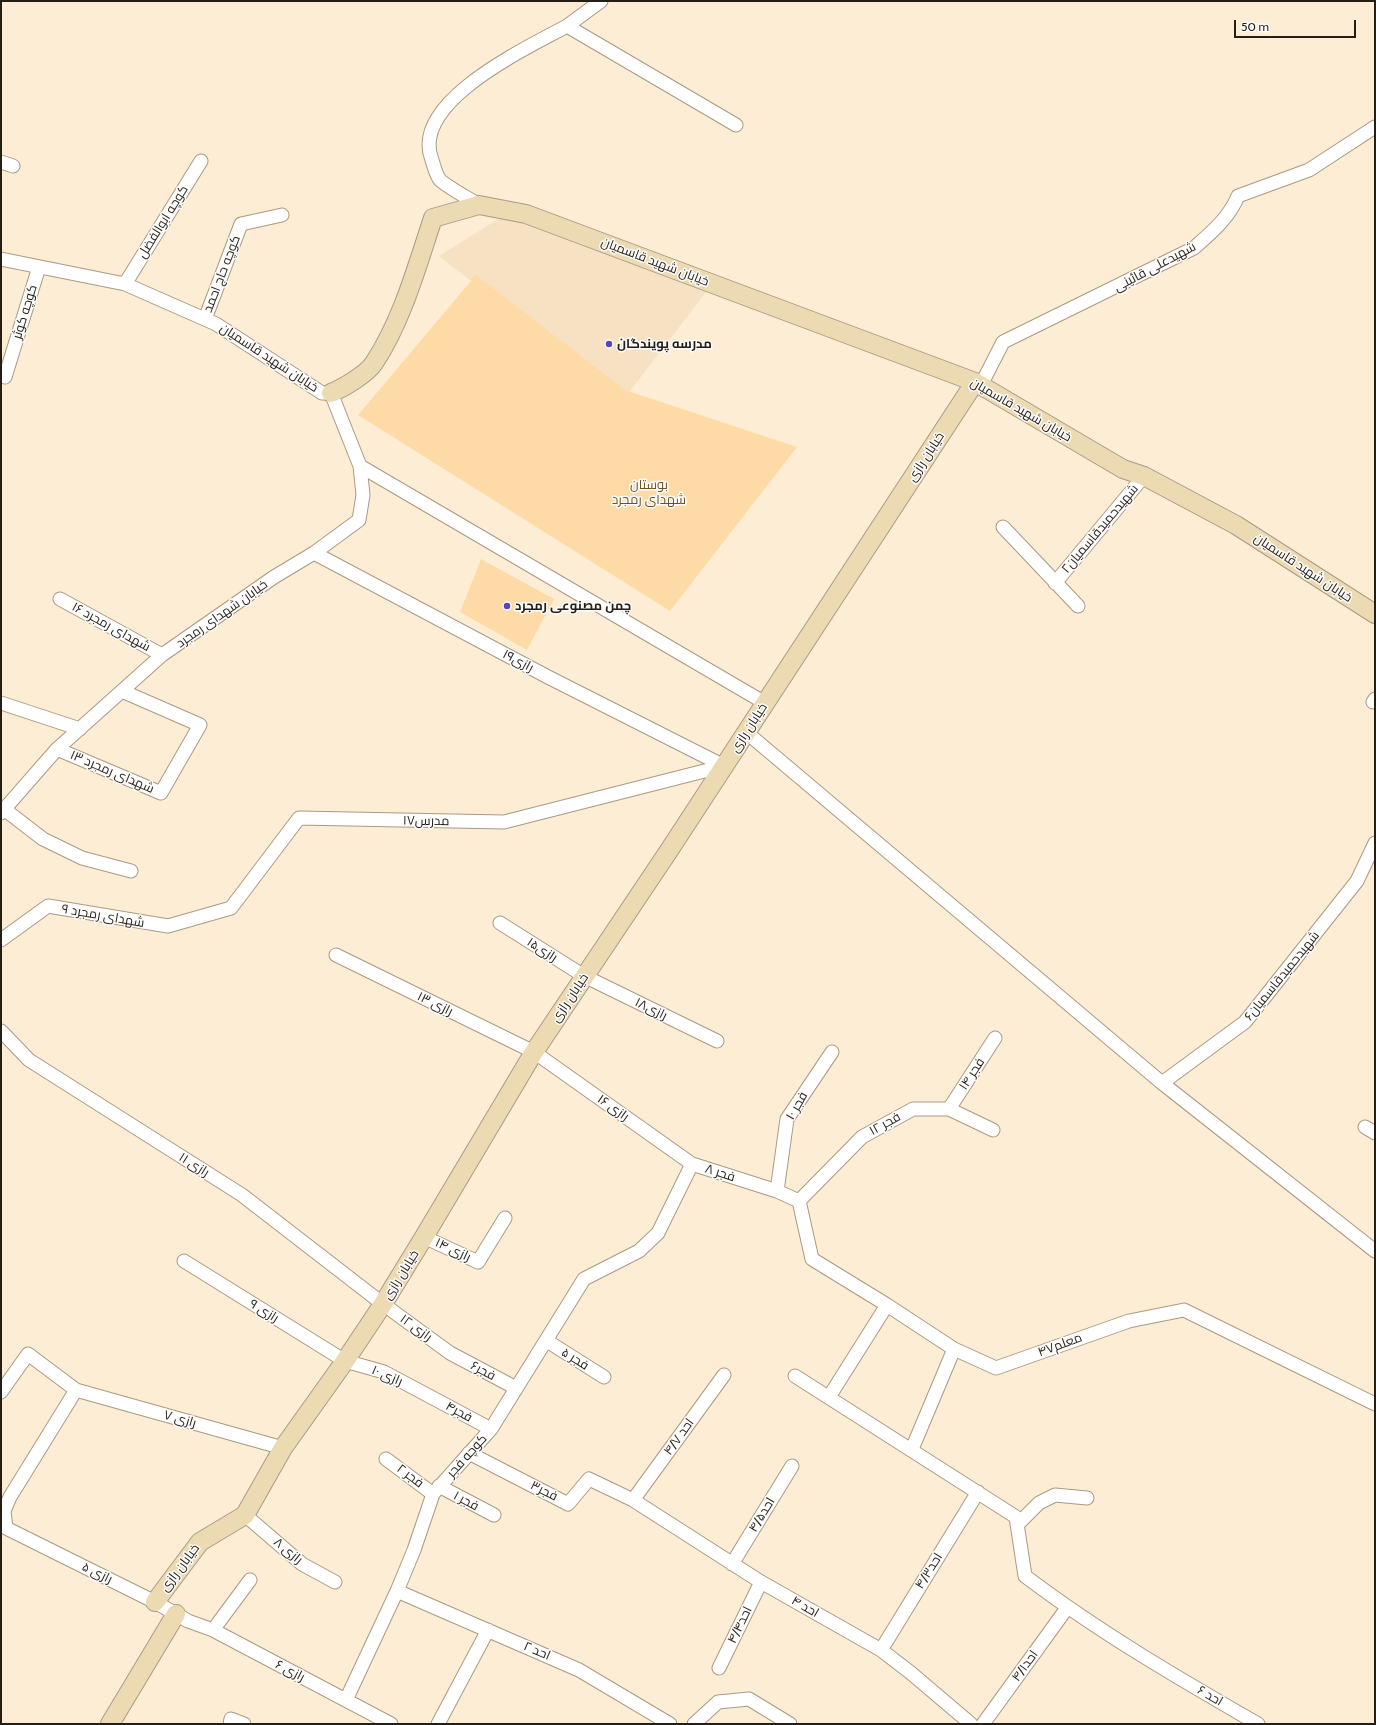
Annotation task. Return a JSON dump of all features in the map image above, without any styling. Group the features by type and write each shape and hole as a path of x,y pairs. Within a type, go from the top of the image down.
{"street":[{"path":"479,205 439,179 428,151 434,122 452,99 495,65 567,26 601,1"},
{"path":"567,26 736,125"},
{"name":"شهیدعلی قائینی","path":"978,384 1003,342 1194,248 1216,229 1234,207 1238,196 1309,170 1375,127"},
{"name":"کوچه ابوالفضل","path":"125,284 201,161"},
{"name":"خیابان شهید قاسمیان","path":"1,259 125,284 216,324 322,393 331,393 344,388 373,365 400,314 433,218 479,205 526,214 978,384 1122,469 1144,476 1236,525 1375,614"},
{"name":"کوچه حاج احمد","path":"205,319 241,224 282,215"},
{"name":"کوچه کوثر","path":"1,376 5,377 40,266"},
{"name":"خیابان رازی","path":"155,1602 200,1542 245,1515 284,1448 383,1304 534,1052 978,384"},
{"name":"خیابان شهدای رمجرد","path":"3,811 57,749 162,655 274,577 314,553 359,520 363,495 360,466 331,393"},
{"path":"360,466 765,703"},
{"name":"شهیدحمیدقاسمیان۲","path":"1055,583 1144,476"},
{"name":"شهیدحمیدقاسمیان۲","path":"1003,527 1078,606"},
{"name":"رازی۱۹","path":"314,553 548,677 724,766"},
{"name":"شهدای رمجرد ۱۶","path":"60,599 162,655"},
{"name":"شهدای رمجرد ۱۳","path":"57,749 161,793 200,725 122,691"},
{"path":"1,704 80,729"},
{"path":"746,732 1162,1083 1375,1251"},
{"name":"مدرس۱۷","path":"168,926 231,908 299,818 504,822 724,766"},
{"path":"3,811 43,839 82,858 131,871"},
{"name":"شهیدحمیدقاسمیان۶","path":"1162,1083 1245,1022 1357,881 1375,843"},
{"name":"شهدای رمجرد ۹","path":"1,940 48,906 168,926"},
{"name":"رازی۱۵","path":"500,923 584,976"},
{"name":"رازی ۱۳","path":"336,955 534,1052"},
{"name":"رازی۱۸","path":"584,976 717,1041"},
{"name":"رازی ۱۱","path":"1,1031 29,1060 242,1195 383,1304"},
{"name":"فجر ۱۴","path":"949,1109 994,1038"},
{"name":"رازی ۱۶","path":"534,1052 692,1164"},
{"name":"فجر ۱۰","path":"777,1191 787,1119 832,1052"},
{"name":"فجر ۱۲","path":"799,1201 862,1137 913,1109 949,1109 993,1130"},
{"name":"فجر ۸","path":"639,1250 658,1233 692,1164 777,1191 799,1201"},
{"name":"معلم۴۷","path":"799,1201 812,1259 954,1348 996,1368 1129,1321 1184,1310 1375,1404"},
{"name":"رازی ۱۴","path":"424,1237 478,1262 506,1218"},
{"name":"کوچه فجر","path":"346,1700 397,1590 414,1550 436,1490 491,1430 584,1279 639,1250"},
{"name":"رازی ۹","path":"184,1261 345,1361"},
{"name":"رازی ۱۲","path":"383,1304 450,1353"},
{"path":"829,1397 887,1305"},
{"name":"فجر ۵","path":"547,1341 604,1377"},
{"path":"912,1449 954,1348"},
{"name":"فجر۶","path":"450,1353 516,1388"},
{"path":"1,1392 28,1354 76,1390 10,1497 4,1511 3,1532"},
{"name":"رازی ۱۰","path":"345,1361 384,1372 428,1395"},
{"name":"احد ۴/۷","path":"633,1500 724,1375"},
{"path":"795,1376 912,1449 1016,1517 1017,1525"},
{"name":"رازی ۷","path":"76,1390 284,1448"},
{"name":"فجر۴","path":"428,1395 491,1430"},
{"name":"فجر۳","path":"469,1453 568,1504 589,1479 633,1500"},
{"name":"فجر ۲","path":"386,1459 436,1490"},
{"name":"احد۴/۵","path":"732,1564 792,1466"},
{"name":"فجر ۱","path":"436,1490 494,1515"},
{"name":"احد۴/۳","path":"881,1650 978,1492"},
{"path":"1017,1525 1040,1503 1055,1495 1087,1498"},
{"name":"احد ۴","path":"633,1500 761,1582 881,1650 911,1673 971,1724"},
{"name":"رازی ۸","path":"245,1515 302,1564 335,1582"},
{"name":"احد ۶","path":"1017,1525 1025,1576 1067,1608 1162,1668 1258,1724"},
{"name":"رازی ۵","path":"3,1532 155,1602 182,1617"},
{"path":"213,1630 250,1580"},
{"name":"احد۴/۴","path":"720,1668 761,1582"},
{"name":"احد ۲","path":"397,1590 579,1670 670,1724"},
{"name":"احد۴/۱","path":"983,1724 1067,1608"},
{"path":"110,1724 182,1617"},
{"name":"رازی ۶","path":"182,1617 213,1630 391,1724"},
{"path":"438,1724 488,1630"},
{"path":"694,1724 718,1702 749,1699 790,1724"},
{"path":"230,1724 231,1719 244,1724"}],"shaded area":[{"name":"مدرسه پویندگان","path":"503,216 710,287 623,400 439,256"}],"green space":[{"name":"بوستان شهدای رمجرد","path":"476,275 625,390 797,447 670,611 358,415"},
{"name":"چمن مصنوعی رمجرد","path":"481,559 554,599 527,650 460,612"}],"place":[{"name":"مدرسه پویندگان","path":"609,344"},
{"name":"چمن مصنوعی رمجرد","path":"507,606"}]}
